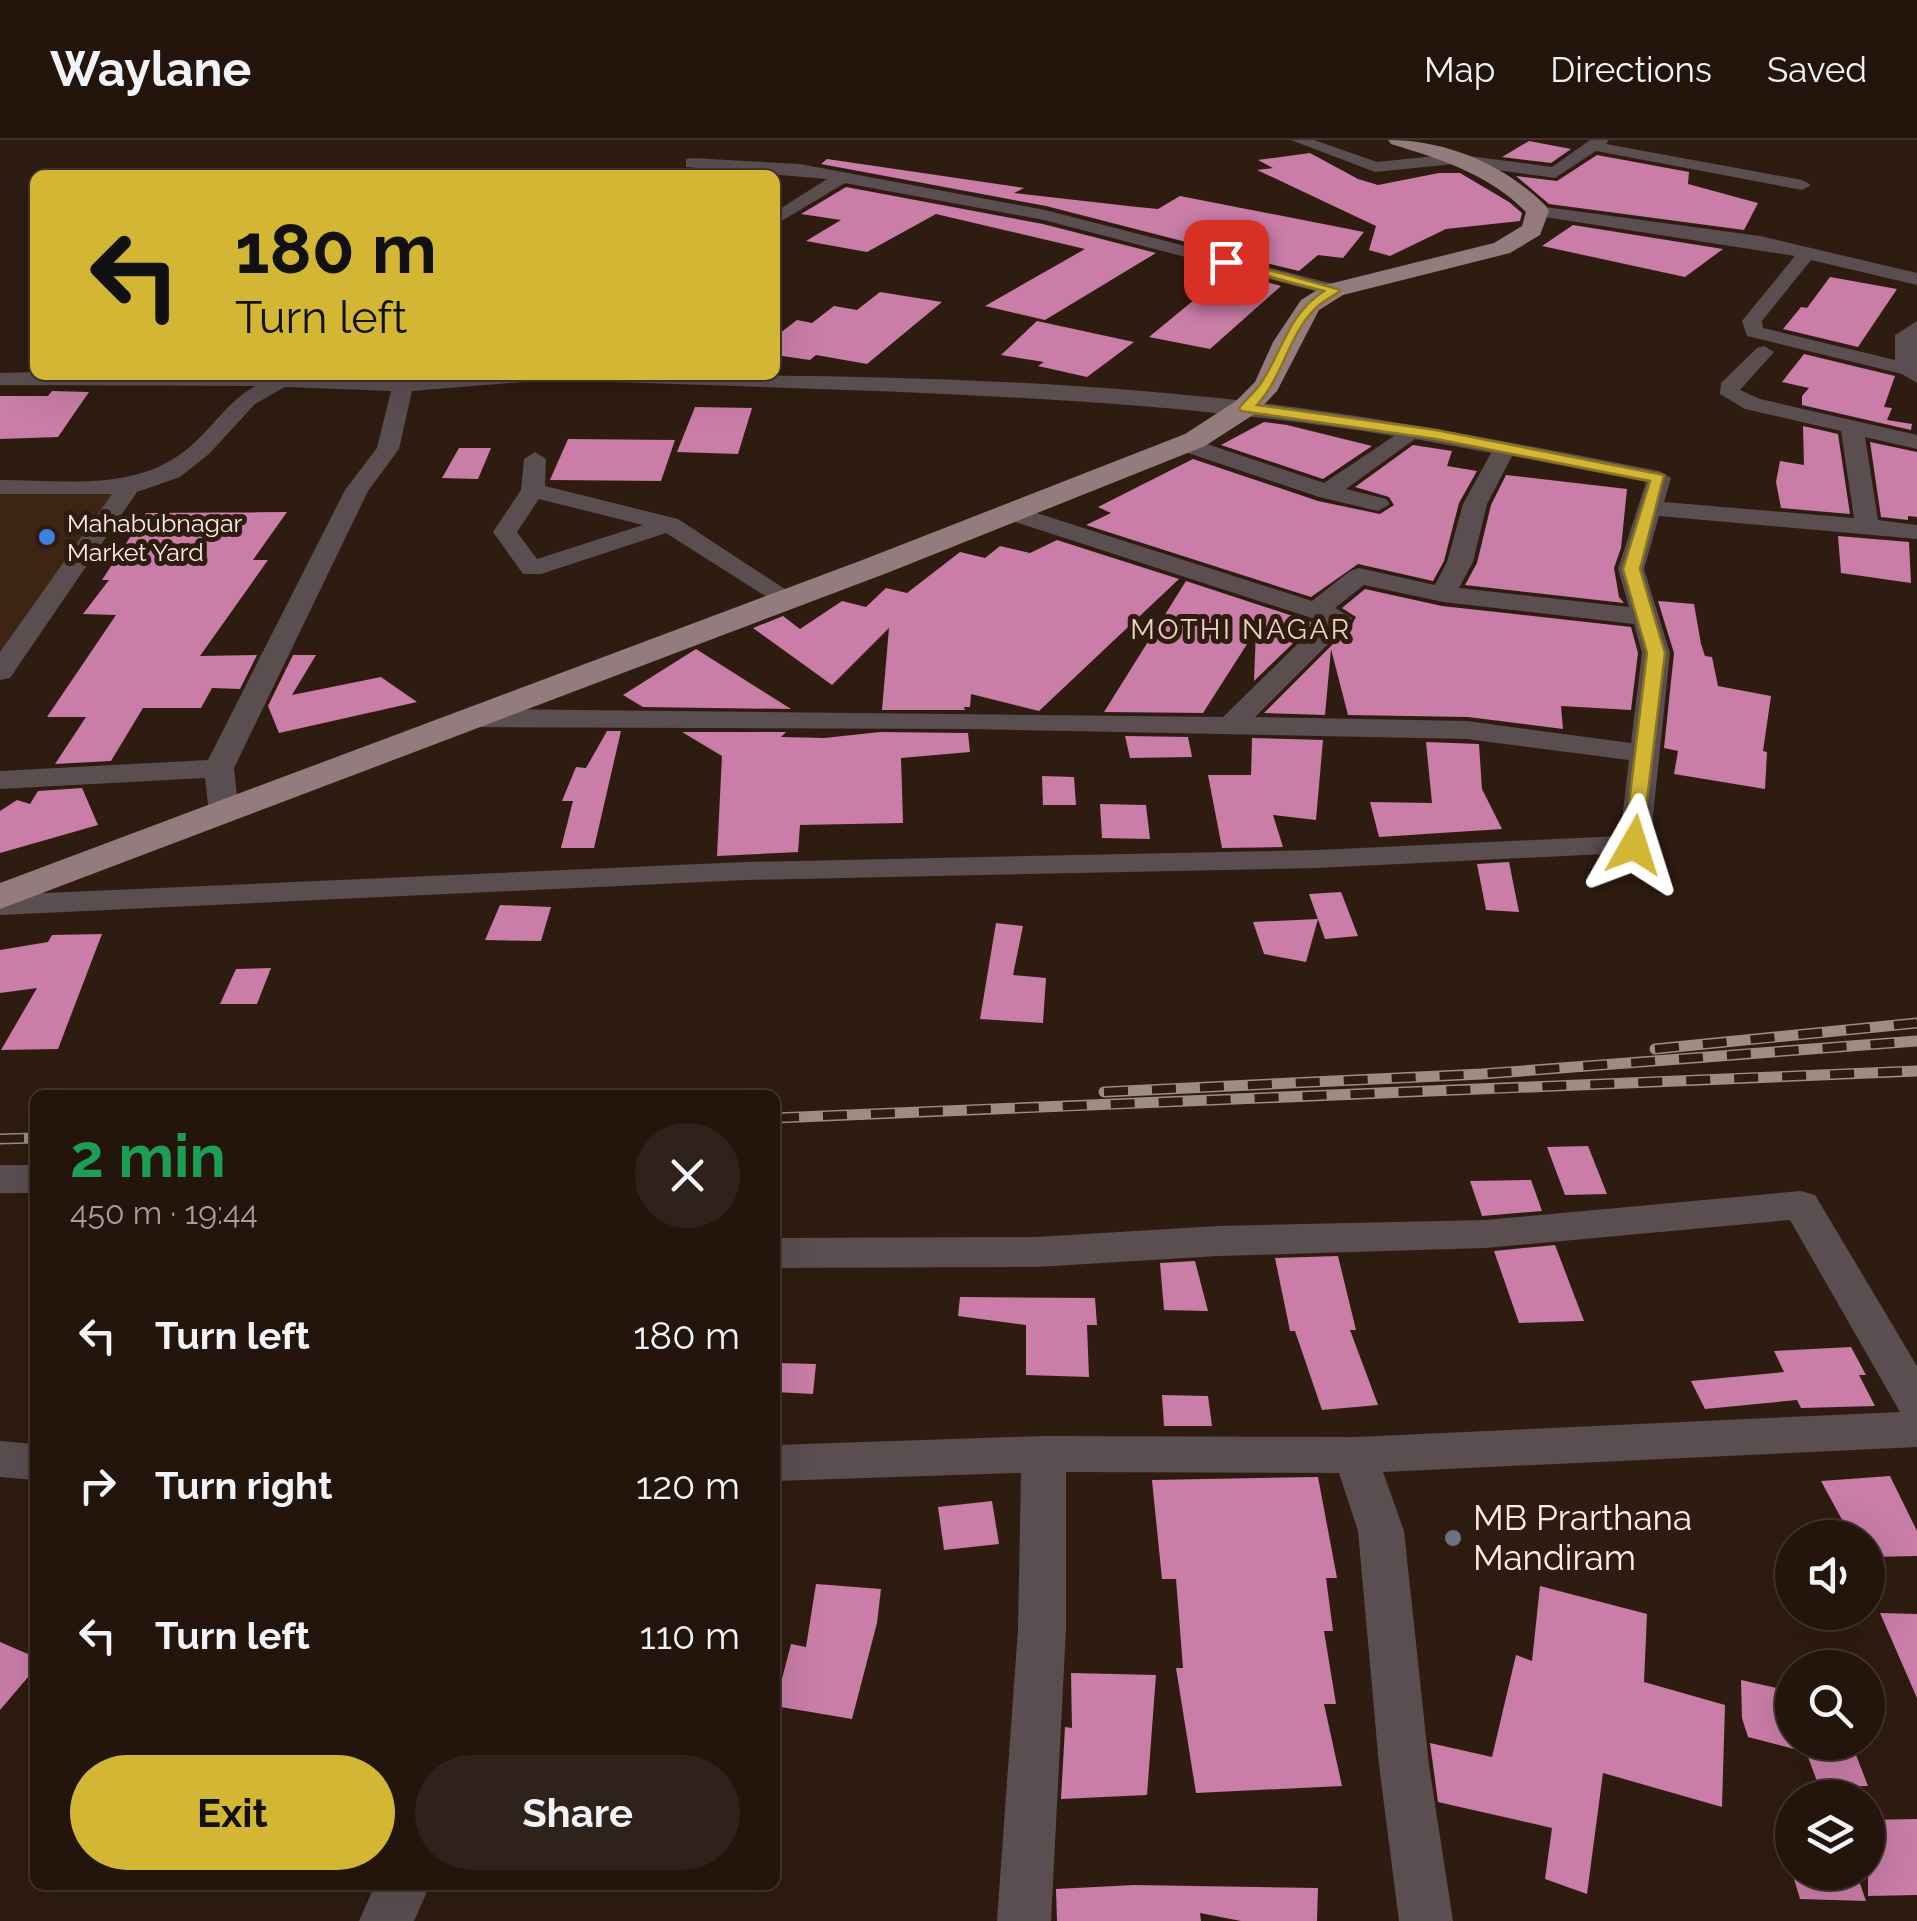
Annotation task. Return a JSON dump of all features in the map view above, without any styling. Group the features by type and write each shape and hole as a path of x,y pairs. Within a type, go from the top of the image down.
{"main road":[{"path":"0,901 1184,444 1246,408 1267,385 1286,342 1310,305 1334,290 1502,248 1532,230 1538,210 1523,193 1469,161 1398,140"}],"street":[{"path":"1299,140 1375,167 1469,161 1555,172 1597,143 1802,186"},
{"path":"1469,161 1507,148"},
{"path":"692,163 800,169 1044,215 1334,290"},
{"path":"780,217 842,177"},
{"path":"1538,210 1760,242 1917,279"},
{"path":"1807,253 1752,321 1754,332 1912,373 1905,336 1917,326"},
{"path":"1764,352 1729,388 1732,394 1753,404 1917,442"},
{"path":"0,379 30,378"},
{"path":"0,486 128,487 172,472 201,449 247,399 281,380"},
{"path":"224,814 219,768 357,490 388,449 406,380"},
{"path":"0,901 744,872 1318,859 1634,845 1656,653 1632,569 1659,478 1408,431 1246,408 996,388 743,380"},
{"path":"1852,427 1866,526"},
{"path":"1327,492 1403,441 1408,431"},
{"path":"1184,444 1327,492 1378,504"},
{"path":"1442,594 1460,562 1475,504 1505,448"},
{"path":"535,458 533,490 505,532 532,569 669,524"},
{"path":"0,672 128,487"},
{"path":"533,490 669,524 787,600"},
{"path":"1650,508 1917,532"},
{"path":"1012,513 1339,618 1231,725"},
{"path":"1315,610 1359,576 1442,594 1646,618"},
{"path":"474,718 970,720 1466,730 1644,753"},
{"path":"0,780 219,768"},
{"path":"0,1180 30,1179"},
{"path":"780,1253 1036,1252 1218,1241 1485,1234 1802,1204 1917,1404"},
{"path":"780,1463 1043,1454 1355,1455 1917,1429"},
{"path":"1024,1921 1047,1552 1043,1454"},
{"path":"1355,1455 1381,1531 1404,1764 1426,1921"},
{"path":"0,1459 30,1462"},
{"path":"386,1921 400,1890"}],"shaded area":[{"name":"Mahabubnagar Market Yard","path":"0,487 129,487 0,672"}],"building":[{"path":"1529,141 1571,149 1551,163 1502,157"},
{"path":"1310,153 1358,179 1378,185 1439,173 1460,173 1509,202 1522,213 1520,221 1446,229 1390,256 1369,250 1376,226 1257,170 1273,168 1258,160"},
{"path":"1597,155 1689,172 1688,184 1758,203 1744,230 1549,204 1516,176 1557,181"},
{"path":"827,159 1024,188 1014,193 1137,207 1158,209 1180,196 1364,232 1343,258 1318,255 1299,271 1246,258 1250,255 1046,206 821,164"},
{"path":"846,187 1043,224 1156,253 1045,320 985,306 1085,249 936,214 867,252 806,241 841,220 801,214"},
{"path":"1573,225 1723,249 1685,277 1542,246"},
{"path":"1228,272 1281,286 1210,349 1149,337"},
{"path":"1830,277 1897,289 1858,347 1783,329 1801,307 1807,308"},
{"path":"880,292 942,302 867,364 816,355 810,360 780,356 780,333 797,320 812,323 834,306 857,310"},
{"path":"1037,321 1134,342 1087,377 1038,366 1044,362 1001,355"},
{"path":"1804,354 1895,376 1884,407 1892,408 1887,420 1912,424 1911,430 1802,405 1802,396 1809,388 1782,382"},
{"path":"52,391 89,392 58,437 0,439 0,396 48,396"},
{"path":"695,407 752,408 738,454 677,452"},
{"path":"1264,422 1372,446 1323,479 1221,445"},
{"path":"1803,426 1838,434 1850,514 1781,508 1776,482 1780,461 1804,465"},
{"path":"568,439 675,440 661,481 550,480"},
{"path":"1870,442 1917,452 1917,517 1881,517"},
{"path":"1413,445 1452,451 1447,466 1477,471 1459,503 1444,561 1433,581 1358,564 1311,597 1086,525 1111,513 1098,507 1193,459 1318,501 1380,514 1394,505 1389,497 1355,487"},
{"path":"459,448 491,448 478,479 442,478"},
{"path":"1506,475 1627,489 1621,548 1614,568 1619,597 1624,603 1465,585 1477,563 1491,505"},
{"path":"287,512 253,560 268,560 200,656 257,655 240,689 212,688 201,708 143,708 111,761 55,764 86,717 47,717 116,615 83,614 109,580 102,580 146,513"},
{"path":"1838,536 1909,542 1911,583 1841,573"},
{"path":"1057,540 1179,579 1039,711 971,694 970,707 964,707 965,710 882,710 889,628 832,685 753,628 783,616 800,629 842,601 866,607 886,588 907,593 960,552 985,558 1000,546 1030,553"},
{"path":"1186,581 1314,623 1254,681 1256,630 1203,713 1104,712"},
{"path":"1365,589 1442,606 1631,627 1638,653 1631,710 1561,706 1563,729 1468,717 1348,715 1331,649 1325,715 1264,713 1351,626 1356,617 1342,608"},
{"path":"1658,601 1694,604 1701,644 1705,656 1712,657 1718,686 1771,696 1763,751 1767,752 1765,789 1674,774 1678,751 1664,748 1674,653"},
{"path":"696,649 791,709 643,707 623,695"},
{"path":"293,655 316,655 292,695 381,677 417,702 279,733 268,706"},
{"path":"607,731 621,731 594,848 561,848 573,801 562,801 576,767 586,768"},
{"path":"682,732 786,732 781,737 824,738 880,732 968,733 970,752 901,758 903,823 800,825 798,852 717,856 722,756"},
{"path":"1125,736 1188,737 1192,757 1130,758"},
{"path":"1252,738 1323,740 1316,820 1273,815 1283,847 1222,848 1208,775 1251,775"},
{"path":"1426,742 1479,744 1482,789 1502,829 1379,837 1370,802 1432,803"},
{"path":"1042,776 1074,777 1076,805 1043,805"},
{"path":"82,788 98,825 0,853 0,811 17,800 30,804 38,791"},
{"path":"1100,804 1146,805 1150,839 1102,838"},
{"path":"1509,862 1519,912 1486,910 1477,864"},
{"path":"1341,892 1358,936 1325,939 1309,894"},
{"path":"500,905 551,907 541,941 485,940"},
{"path":"1318,919 1306,962 1264,954 1253,922"},
{"path":"996,923 1023,926 1013,975 1046,978 1043,1023 980,1019"},
{"path":"102,934 58,1049 1,1050 37,988 0,993 0,950 48,942 52,935"},
{"path":"271,968 257,1004 220,1004 236,969"},
{"path":"1588,1146 1607,1194 1565,1195 1547,1147"},
{"path":"1531,1180 1542,1211 1482,1216 1470,1181"},
{"path":"1555,1245 1584,1321 1519,1323 1494,1251"},
{"path":"1338,1256 1356,1330 1350,1330 1378,1405 1322,1410 1295,1331 1290,1331 1275,1258"},
{"path":"1195,1261 1208,1311 1164,1310 1160,1263"},
{"path":"960,1297 1095,1298 1097,1325 1087,1325 1089,1377 1026,1375 1026,1325 958,1316"},
{"path":"1851,1347 1866,1375 1859,1375 1875,1406 1801,1408 1797,1400 1705,1409 1691,1381 1784,1372 1774,1351"},
{"path":"780,1363 816,1364 813,1394 780,1392"},
{"path":"1162,1395 1208,1396 1212,1426 1164,1426"},
{"path":"1890,1476 1917,1531 1917,1556 1885,1557 1885,1520 1842,1520 1821,1481"},
{"path":"1318,1477 1337,1578 1326,1578 1333,1631 1324,1631 1336,1704 1324,1704 1342,1786 1196,1793 1176,1668 1183,1668 1176,1579 1162,1579 1152,1480"},
{"path":"992,1501 999,1544 944,1550 938,1507"},
{"path":"816,1584 881,1589 877,1623 852,1719 780,1707 780,1687 791,1644 806,1647"},
{"path":"1540,1586 1647,1614 1644,1682 1725,1705 1722,1807 1603,1773 1587,1894 1545,1879 1552,1828 1438,1802 1430,1743 1492,1757 1516,1655 1532,1661"},
{"path":"1885,1613 1917,1614 1917,1698 1885,1624"},
{"path":"0,1642 30,1655 30,1675 0,1710"},
{"path":"1071,1673 1156,1675 1147,1795 1061,1799 1065,1727 1072,1728"},
{"path":"1741,1680 1775,1688 1775,1744 1748,1737 1742,1718"},
{"path":"1809,1760 1858,1760 1866,1780 1816,1780"},
{"path":"1917,1819 1917,1895 1868,1896 1868,1890 1885,1890 1885,1820"},
{"path":"1134,1885 1318,1888 1317,1921 1241,1921 1200,1913 1201,1921 1057,1921 1056,1889"},
{"path":"1797,1890 1862,1890 1866,1901 1800,1899"}],"railway":[{"path":"1655,1049 1917,1023"},
{"path":"1104,1092 1482,1074 1917,1041"},
{"path":"780,1118 1917,1071"},
{"path":"0,1139 30,1138"}],"place":[{"name":"Mahabubnagar Market Yard","path":"47,537"},
{"name":"MB Prarthana Mandiram","path":"1453,1538"}],"district":[{"name":"MOTHI NAGAR","path":"1241,629"}],"route":[{"path":"1226,262 1334,290 1310,305 1286,342 1267,385 1246,408 1436,434 1659,478 1632,569 1656,653 1634,845"}]}
